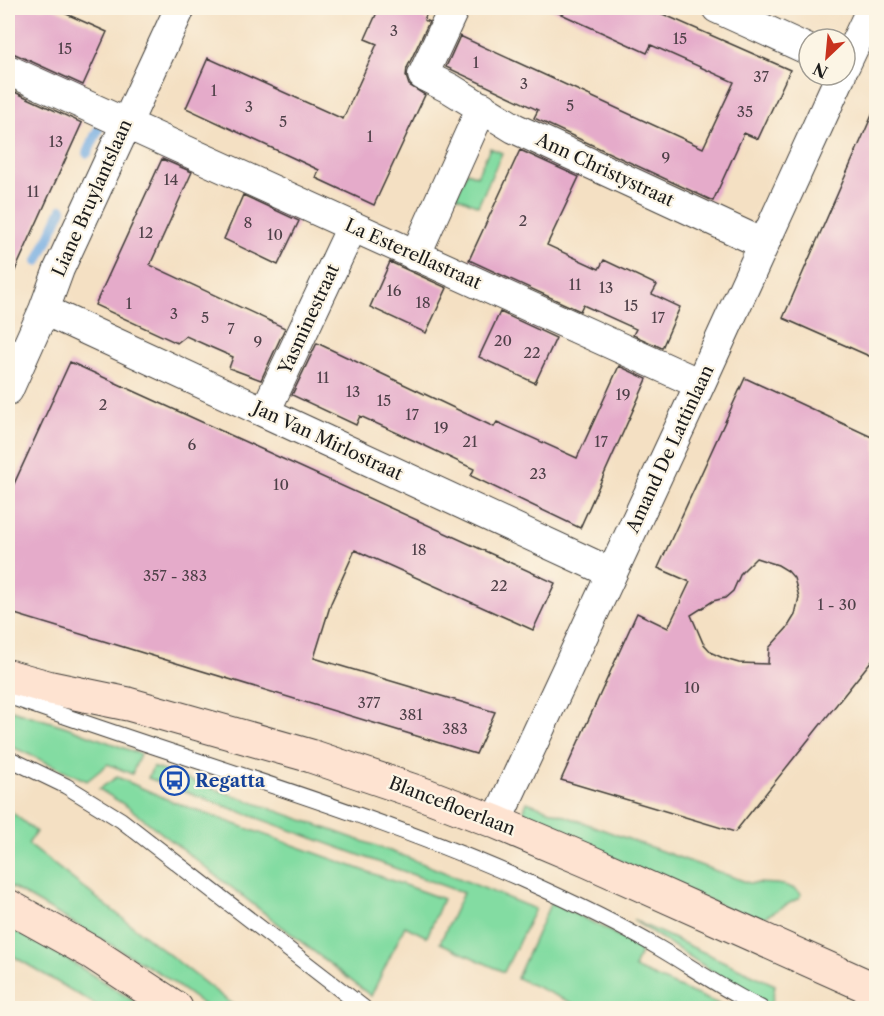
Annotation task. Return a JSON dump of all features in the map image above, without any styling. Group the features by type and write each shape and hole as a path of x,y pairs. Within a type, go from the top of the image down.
{"main road":[{"name":"Blancefloerlaan","path":"8,676 51,688 128,704 310,756 426,795 496,822 876,990"},
{"path":"8,906 100,957 176,1008"}],"street":[{"name":"Liane Bruylantslaan","path":"8,390 20,332 44,310 58,269 180,8"},
{"name":"Ann Christystraat","path":"454,8 423,75 482,107 514,128 764,244"},
{"path":"717,8 797,45"},
{"path":"857,40 872,8"},
{"name":"La Esterellastraat","path":"8,70 700,384"},
{"name":"Amand De Lattinlaan","path":"496,822 836,87"},
{"path":"415,256 482,107"},
{"name":"Yasminestraat","path":"265,412 352,227"},
{"name":"Jan Van Mirlostraat","path":"44,310 612,573"}],"lane":[{"path":"8,696 86,725 276,787 383,825 518,878 601,916 761,1008"},
{"path":"8,758 66,786 121,820 364,1008"}],"green space":[{"path":"490,148 502,153 478,206 456,196 467,172 477,176"},
{"path":"8,709 64,726 140,754 132,774 108,764 87,781 8,745"},
{"path":"153,767 404,856 535,909 504,972 440,943 463,893 148,778"},
{"path":"117,777 171,801 443,899 427,937 405,926 371,996 128,807 99,789"},
{"path":"527,802 749,883 783,885 801,894 799,898 763,918 754,920 526,819 523,813"},
{"path":"8,809 36,832 28,844 237,1008 208,1008 161,974 8,885"},
{"path":"551,902 606,929 641,950 634,968 728,1008 583,1008 517,978"},
{"path":"633,920 775,985 771,1008 769,1008"},
{"path":"8,927 67,959 145,1008 101,1008 8,953"}],"building":[{"path":"8,8 53,8 107,32 83,85 15,54 8,53"},
{"path":"379,8 429,8 424,20 429,22 407,68 406,76 409,85 425,95 374,205 316,178 319,170 186,108 208,58 343,119 377,44 365,39"},
{"path":"548,8 649,8 790,70 758,139 744,133 713,201 534,118 538,110 446,67 460,36 703,148 734,82 651,45 647,53"},
{"path":"8,89 82,123 8,286"},
{"path":"876,106 876,359 783,318"},
{"path":"520,150 579,177 547,245 599,269 604,260 657,285 652,294 680,307 662,348 633,335 636,329 583,305 580,311 469,260"},
{"path":"162,159 192,172 150,265 285,328 261,380 229,368 233,357 186,336 177,343 95,305"},
{"path":"243,195 299,221 278,265 224,239"},
{"path":"390,262 447,288 426,333 370,307"},
{"path":"500,312 556,338 535,383 479,357"},
{"path":"317,343 494,427 497,422 577,458 619,366 647,379 580,528 471,476 474,469 417,442 360,416 356,425 292,395"},
{"path":"70,362 555,583 533,630 355,550 331,603 314,658 495,712 476,754 8,612 8,497"},
{"path":"745,378 876,439 876,655 735,832 561,780 637,613 668,628 690,582 658,568","holes":["756,558 778,565 794,578 799,597 795,615 769,648 768,664 739,663 712,653 703,643 691,615 713,601 725,598 733,591 741,573"]}],"waterway":[{"path":"87,153 98,130"},
{"path":"38,261 62,209"}],"place":[{"name":"Regatta","path":"174,781"}]}
